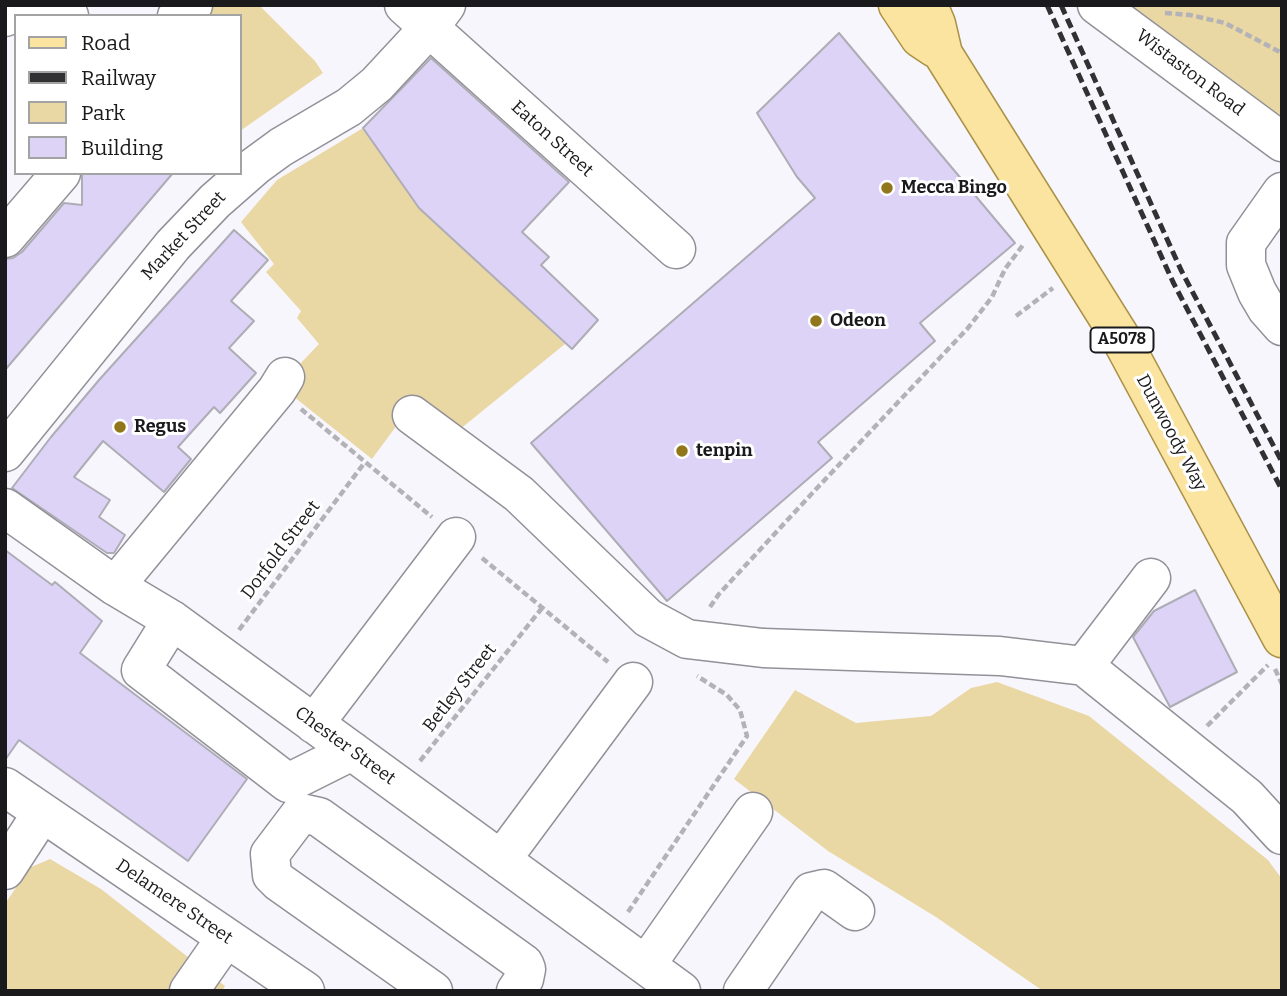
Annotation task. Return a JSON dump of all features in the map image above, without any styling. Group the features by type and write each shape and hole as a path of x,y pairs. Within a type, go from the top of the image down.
{"main road":[{"name":"Dunwoody Way","path":"898,5 920,38 943,54"},
{"name":"Dunwoody Way","path":"928,5 943,54 1119,335 1276,650"}],"street":[{"path":"5,17 16,5"},
{"path":"47,5 65,14"},
{"name":"Market Street","path":"5,452 173,245 226,190 281,147 349,107 377,85 426,13"},
{"name":"Eaton Street","path":"426,13 676,249"},
{"name":"Wistaston Road","path":"1119,21 1282,142"},
{"path":"5,238 59,175"},
{"path":"1282,192 1246,243 1246,265 1256,292 1282,326"},
{"path":"115,586 285,377"},
{"path":"412,415 519,494 648,618 687,639 763,648 1000,656 1084,666 1247,797 1282,835"},
{"name":"Chester Street","path":"5,508 115,586 172,620 681,991"},
{"path":"314,724 456,537"},
{"path":"1084,666 1151,578"},
{"path":"172,620 141,670 288,783 352,751"},
{"path":"501,860 633,682"},
{"name":"Delamere Street","path":"5,787 305,991"},
{"path":"646,965 753,812"},
{"path":"5,870 42,813"},
{"path":"418,987 272,875 271,854 301,813 318,817 524,964 524,979 516,991"},
{"path":"743,991 811,892 824,889 855,911"},
{"path":"189,991 226,937"}],"path":[{"path":"1119,21 1164,13 1190,15 1225,23 1282,53"},
{"path":"609,939 747,736 740,710 727,695 688,670 696,626 719,594 968,328 992,297 1005,269 1045,216"},
{"path":"1016,316 1060,283"},
{"name":"Dorfold Street","path":"220,655 365,462"},
{"name":"Betley Street","path":"400,786 542,608"},
{"path":"1186,747 1276,650"}],"green space":[{"path":"216,5 259,5 315,61 323,73 242,130 242,14 202,14"},
{"path":"1112,5 1282,5 1282,142"},
{"path":"363,128 419,208 565,344 459,430 414,402 372,459 284,389 298,366 319,344 297,318 301,311 266,272 274,264 241,222 277,180"},
{"path":"997,682 1089,716 1268,860 1282,879 1282,991 1043,991 936,917 828,851 734,779 795,690 856,723 931,716 971,688"},
{"path":"50,859 101,889 225,986 222,991 5,991 5,904 29,868"}],"building":[{"path":"839,33 1015,243 920,323 935,341 818,442 832,458 667,601 531,443 815,198 797,177 757,113"},
{"path":"431,58 569,182 522,232 549,257 541,265 598,320 572,349 419,208 363,128"},
{"path":"82,175 171,175 5,370 5,259 13,258 22,252 64,203 82,205"},
{"path":"234,230 268,260 231,301 254,321 229,348 256,373 220,413 214,407 178,447 191,459 164,492 103,441 74,477 110,500 99,517 125,535 114,553 107,553 12,488 99,380"},
{"path":"5,550 52,585 55,582 102,621 80,653 247,779 188,861 19,740 5,760"},
{"path":"1195,590 1237,672 1170,707 1133,637 1154,611"}],"railway":[{"path":"1047,5 1173,282 1282,490"},
{"path":"1061,5 1181,270 1282,462"}],"place":[{"name":"Mecca Bingo","path":"887,188"},
{"name":"Odeon","path":"816,321"},
{"name":"Regus","path":"120,427"},
{"name":"tenpin","path":"682,451"}]}
